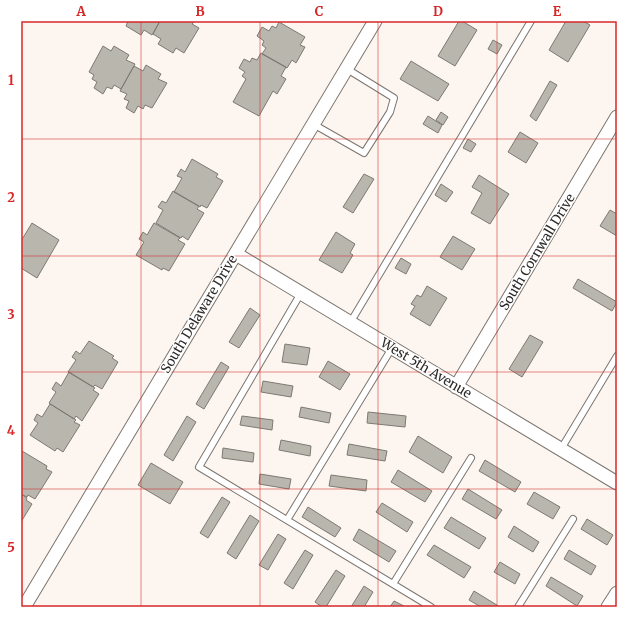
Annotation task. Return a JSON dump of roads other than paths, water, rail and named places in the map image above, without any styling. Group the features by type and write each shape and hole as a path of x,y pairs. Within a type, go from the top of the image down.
{"street":[{"name":"South Delaware Drive","path":"24,607 375,21"},
{"name":"South Cornwall Drive","path":"456,387 617,117"},
{"name":"West 5th Avenue","path":"236,254 617,483"},
{"path":"608,607 617,592"}],"lane":[{"path":"350,323 531,21"},
{"path":"313,124 364,152 390,112 394,98 346,69"},
{"path":"300,293 198,467 431,607"},
{"path":"287,520 392,348"},
{"path":"561,449 617,356"},
{"path":"393,584 471,458"},
{"path":"518,607 573,519"}]}
